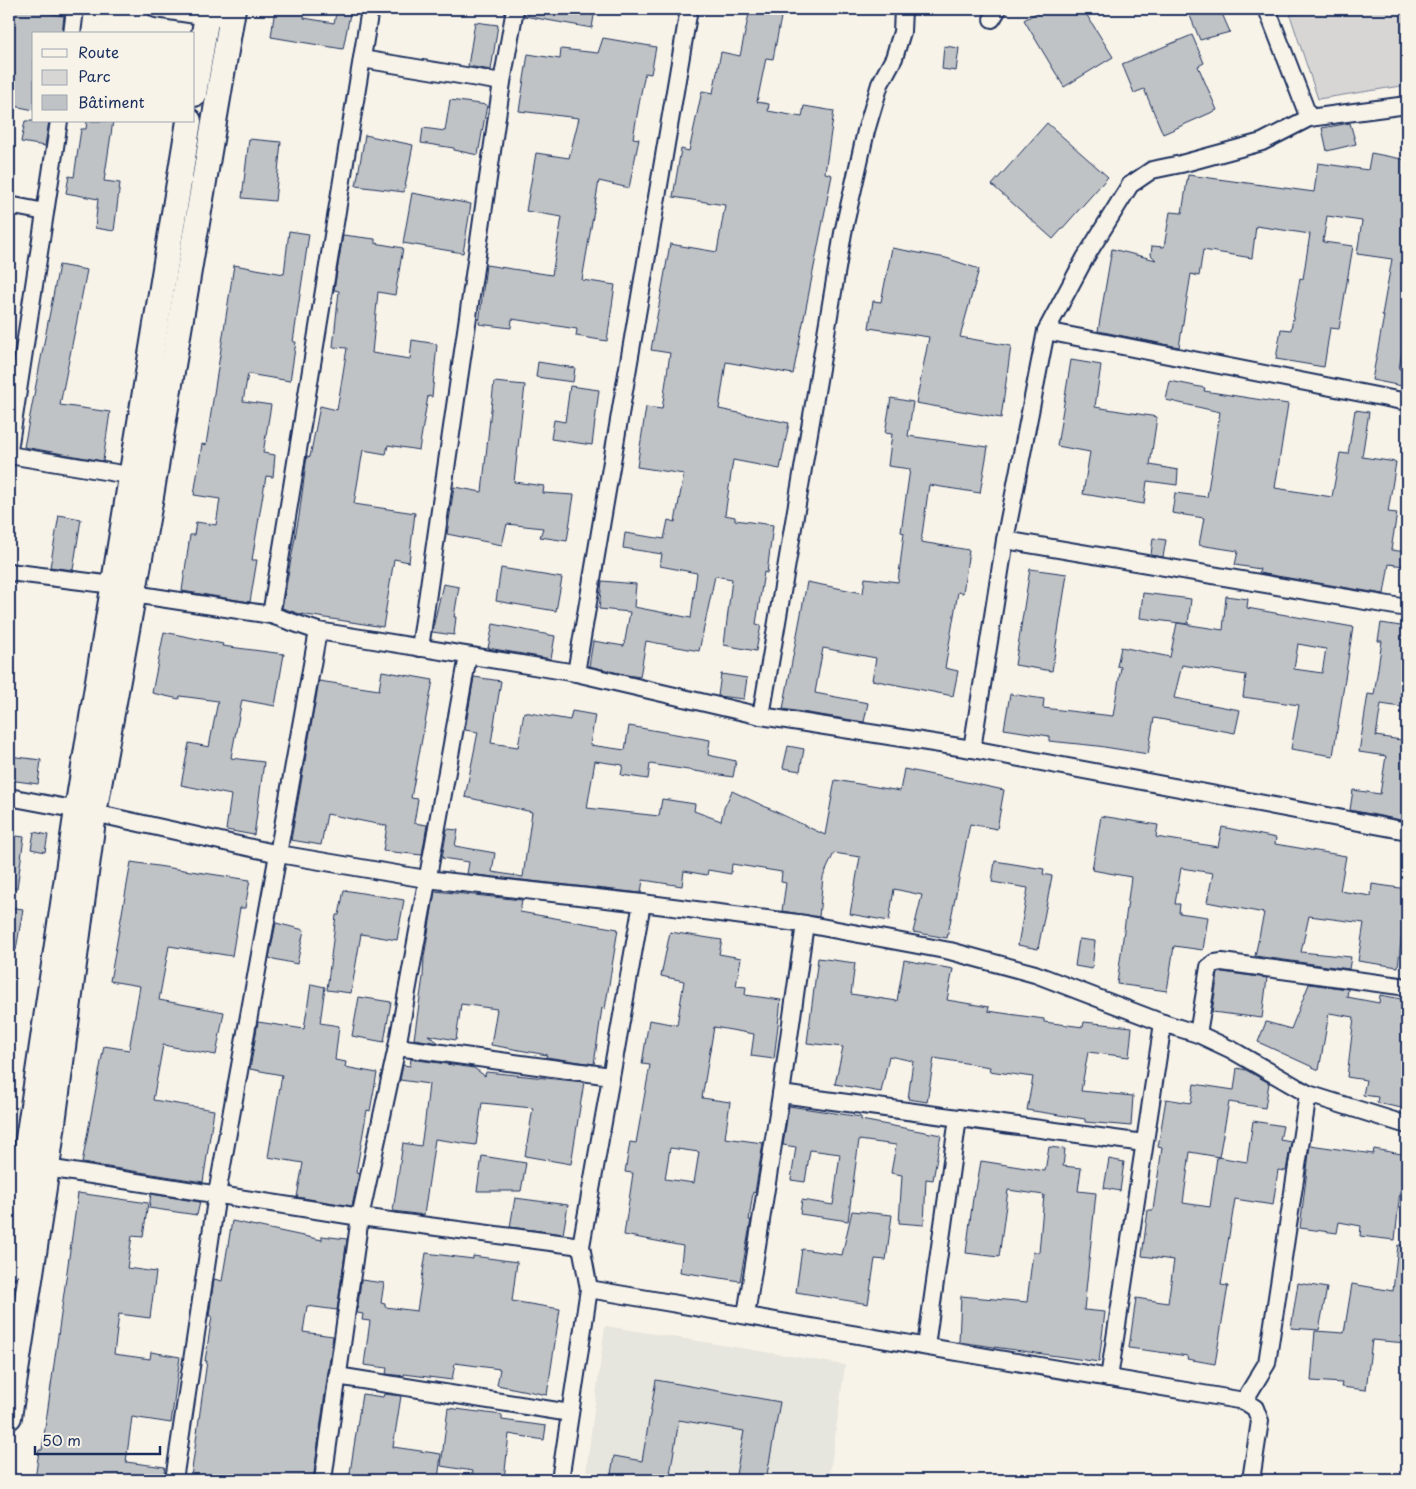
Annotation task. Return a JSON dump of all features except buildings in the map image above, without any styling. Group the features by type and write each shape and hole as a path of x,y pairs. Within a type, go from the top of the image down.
{"main road":[{"path":"195,88 207,13"},
{"path":"9,1267 17,1158 85,811 143,477 232,14"},
{"path":"143,477 189,122"},
{"path":"9,1417 47,1168 85,811"}],"street":[{"path":"72,32 76,9"},
{"path":"156,9 232,14"},
{"path":"271,615 370,9"},
{"path":"420,648 502,82 515,9"},
{"path":"576,673 689,9"},
{"path":"761,716 844,233 866,130 880,84 894,58 902,32 903,9"},
{"path":"1266,9 1309,118"},
{"path":"362,59 502,82"},
{"path":"972,749 1005,540 1046,331 1085,258 1130,185 1152,170 1262,142 1309,118 1407,105"},
{"path":"9,450 58,122"},
{"path":"9,205 45,212"},
{"path":"1046,331 1407,402"},
{"path":"9,455 143,477"},
{"path":"1005,540 1407,608"},
{"path":"9,572 271,615 318,631 576,673 761,716 972,749 1407,831"},
{"path":"174,1480 217,1194 280,854 318,631"},
{"path":"323,1480 360,1217 397,1046 468,656"},
{"path":"9,797 85,811 280,854 426,879 642,903 805,924 878,936 950,951 1035,974 1163,1023 1198,1034 1232,1050 1308,1094 1407,1125"},
{"path":"560,1480 589,1288 581,1246 642,903"},
{"path":"746,1315 781,1094 805,924"},
{"path":"1198,1034 1209,967 1214,963 1222,962 1407,987"},
{"path":"1109,1378 1163,1023"},
{"path":"397,1046 611,1076"},
{"path":"781,1094 1144,1143"},
{"path":"1244,1401 1267,1363 1308,1094"},
{"path":"926,1346 958,1118"},
{"path":"47,1168 360,1217 581,1246"},
{"path":"589,1288 1244,1401 1255,1408 1260,1421 1251,1480"},
{"path":"337,1376 570,1413"}],"shaded area":[{"path":"605,1326 845,1365 829,1480 585,1480"}],"green space":[{"path":"1343,9 1407,9 1407,85 1318,99 1290,15"}]}
